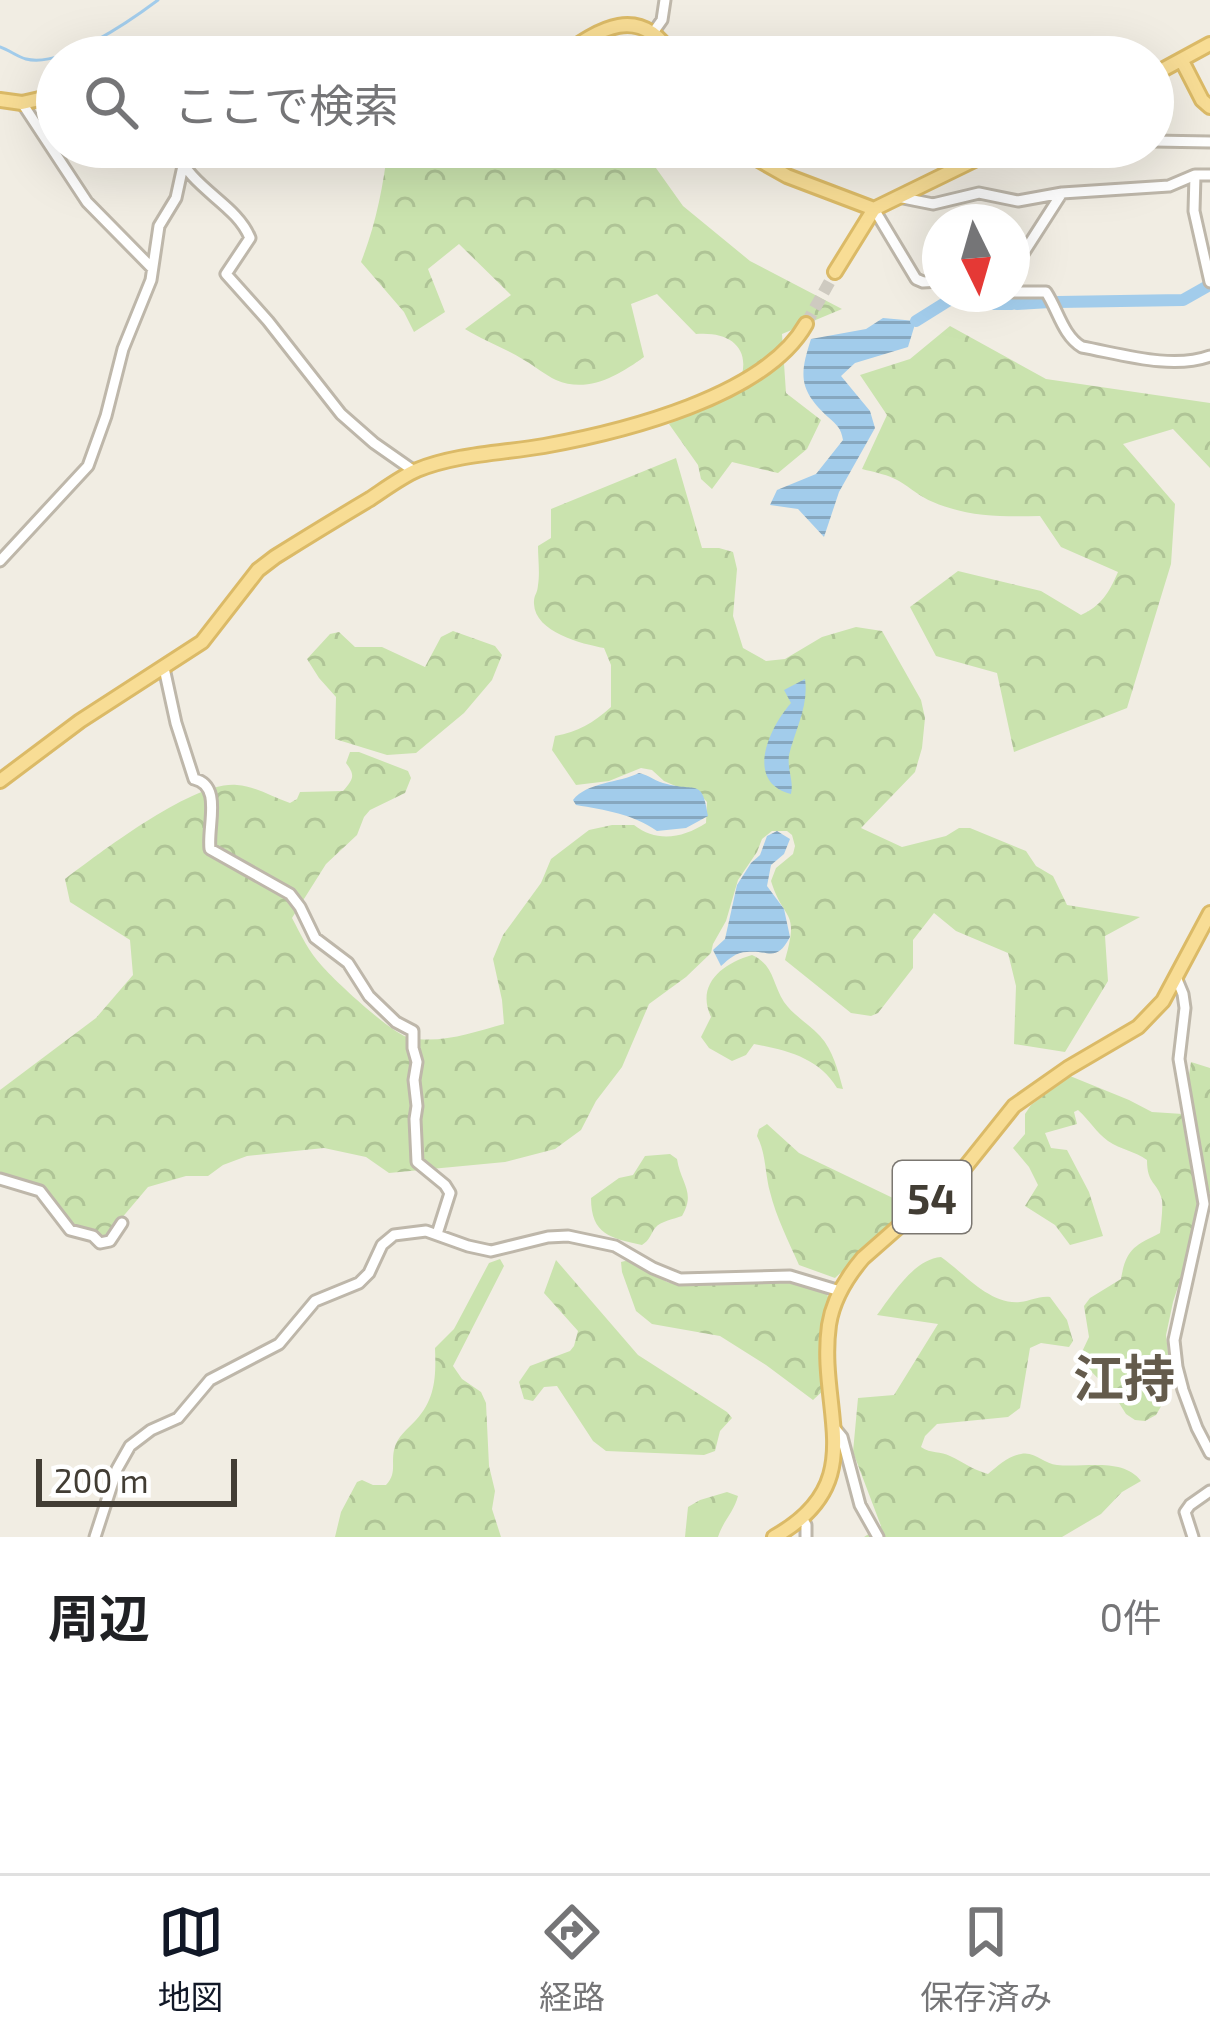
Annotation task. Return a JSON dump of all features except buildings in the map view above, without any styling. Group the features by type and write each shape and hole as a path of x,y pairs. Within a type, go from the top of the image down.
{"main road":[{"path":"589,36 610,26 638,27 655,36"},
{"path":"1174,65 1210,44"},
{"path":"1182,61 1210,107"},
{"path":"0,100 22,104 36,100"},
{"path":"773,168 874,208"},
{"path":"835,272 874,208 957,168"},
{"path":"0,781 80,721 202,642 258,570 275,557 414,471 595,436 680,410 766,366 798,339 806,324"},
{"name":"54","path":"774,1537 802,1519 823,1495 830,1478 834,1457 830,1321 840,1291 863,1258 971,1162 1012,1107 1138,1028 1163,1001 1209,917"}],"street":[{"path":"652,34 662,20 665,0"},
{"path":"22,104 36,126"},
{"path":"1174,141 1210,142"},
{"path":"63,168 152,268"},
{"path":"0,561 88,466 123,349 151,280 159,226 176,198 183,168"},
{"path":"185,168 244,222 250,238 226,274 341,414 414,471"},
{"path":"1195,175 1194,211 1210,282"},
{"path":"896,197 924,204 979,193 1018,201 1169,185 1210,175"},
{"path":"1030,242 1061,193"},
{"path":"874,208 922,281"},
{"path":"1030,292 1046,292 1071,339 1082,347 1172,360 1210,356"},
{"path":"164,668 188,765 194,779 209,786 210,850 290,894 315,938 347,963 369,996 396,1022 412,1031 418,1162 450,1193 437,1234"},
{"path":"1176,977 1185,1008 1179,1058 1204,1204 1178,1317 1175,1353 1197,1428 1210,1453"},
{"path":"0,1178 40,1191 70,1230 93,1236 100,1243 110,1241 122,1223"},
{"path":"94,1537 117,1469 130,1446 178,1418 210,1380 279,1344 309,1306 364,1278 389,1238 417,1231 491,1251 568,1236 615,1246 680,1279 790,1276 840,1291"},
{"path":"833,1426 842,1437 860,1505 878,1537"},
{"path":"1192,1537 1185,1512 1210,1491"},
{"path":"802,1519 806,1537"}],"green space":[{"path":"384,168 656,168 683,206 750,261 842,309 782,334 786,393 821,420 807,449 778,473 732,462 712,489 701,479 698,465 669,424 738,386 741,353 720,336 696,334 657,294 631,304 644,357 603,380 568,384 465,329 511,295 459,244 428,269 445,312 414,332 404,312 361,262"},
{"path":"950,326 1046,379 1210,403 1210,468 1173,429 1123,444 1175,504 1171,564 1127,708 1014,752 997,673 936,656 910,607 958,571 1041,591 1081,615 1104,598 1118,572 1061,547 1040,516 959,511 928,500 891,477 862,469 887,415 860,375 910,359"},
{"path":"676,458 702,548 733,552 737,569 733,616 743,648 766,661 785,659 822,637 856,627 882,631 921,700 925,718 915,772 861,828 902,847 970,828 1026,851 1036,866 1053,876 1067,905 1140,917 1105,936 1108,981 1065,1052 1014,1044 1016,986 1008,953 956,931 934,913 913,940 913,968 878,1013 851,1013 785,960 791,923 771,881 795,846 787,831 772,831 762,839 738,880 711,953 649,1004 622,1067 581,1130 555,1149 505,1162 389,1173 366,1157 324,1148 247,1156 208,1176 186,1176 148,1187 104,1239 70,1228 39,1186 0,1172 0,1090 96,1018 133,975 130,940 70,902 65,879 123,837 197,794 237,785 290,803 300,792 343,791 352,777 346,763 350,752 408,771 411,778 405,793 370,810 357,835 326,864 292,918 317,961 352,995 402,1035 422,1039 504,1024 493,959 503,935 541,883 551,859 589,830 634,825 670,836 706,823 707,802 698,792 664,781 652,770 641,768 609,781 576,785 552,750 555,736 585,726 611,707 611,665 604,648 572,640 542,622 534,604 538,546 551,538 551,509"},
{"path":"453,631 495,646 502,655 492,680 464,713 416,753 387,755 335,739 336,697 307,659 330,634 339,632 355,647 382,647 425,667 441,637"},
{"path":"752,955 769,969 788,1007 825,1042 843,1089 812,1062 790,1053 754,1044 746,1055 732,1061 709,1048 701,1037 711,1017 707,995 714,977"},
{"path":"1191,1062 1210,1068 1210,1193 1200,1192 1193,1241 1173,1302 1166,1335 1163,1403 1156,1415 1135,1420 1085,1365 1081,1354 1089,1337 1084,1306 1121,1279 1133,1250 1160,1233 1162,1200 1147,1160 1108,1141 1078,1110 1074,1112 1077,1124 1045,1133 1051,1148 1067,1150 1089,1192 1103,1236 1070,1245 1055,1225 1025,1206 1038,1185 1013,1148 1025,1134 1025,1114 1031,1105 1070,1076 1152,1112 1183,1114"},
{"path":"767,1124 799,1153 895,1199 903,1209 901,1217 835,1278 799,1265 787,1238 757,1136"},
{"path":"670,1154 677,1159 688,1194 682,1216 658,1226 642,1245 605,1233 595,1220 591,1198 619,1178 633,1175 645,1156"},
{"path":"941,1257 998,1298 1020,1302 1050,1297 1067,1320 1073,1341 1069,1347 1041,1343 1030,1348 1020,1408 1008,1417 937,1424 921,1447 988,1474 1007,1459 1026,1454 1057,1465 1114,1466 1141,1481 1122,1492 1101,1514 1062,1537 864,1537 881,1526 853,1452 858,1398 894,1395 938,1324 877,1315 913,1271"},
{"path":"500,1259 504,1266 453,1366 486,1403 495,1491 492,1509 501,1537 335,1537 341,1512 357,1482 386,1485 389,1481 398,1441 431,1395 435,1348 454,1329 489,1263"},
{"path":"556,1260 638,1355 732,1418 720,1431 715,1451 704,1455 606,1451 593,1441 557,1386 544,1387 533,1401 524,1399 519,1382 530,1366 570,1351 578,1331 544,1293"},
{"path":"629,1260 667,1282 684,1286 771,1280 811,1286 827,1294 826,1388 813,1400 720,1336 652,1324 636,1311 622,1272 621,1262"},
{"path":"727,1492 738,1496 718,1537 685,1537 688,1507"}],"water":[{"path":"883,318 916,321 908,347 855,363 841,376 870,411 875,428 839,492 824,537 798,509 770,505 777,490 816,474 843,440 807,390 803,373 807,352 811,339 866,329"},
{"path":"805,679 803,708 789,755 791,794 768,778 765,753 791,703 784,690"},
{"path":"639,773 700,791 708,816 686,828 657,831 628,817 576,805 573,800 586,790"},
{"path":"777,831 790,839 784,854 771,865 767,886 784,909 790,937 776,953 743,952 721,966 713,950 725,939 737,885 760,855 767,836"}],"waterway":[{"path":"103,36 158,0"},
{"path":"0,47 36,60"},
{"path":"1058,302 1183,300 1206,287"},
{"path":"1030,303 1050,302"},
{"path":"916,321 930,312"}],"tunnel":[{"path":"806,324 835,272"}],"district":[{"name":"江持","path":"1124,1376"}]}
